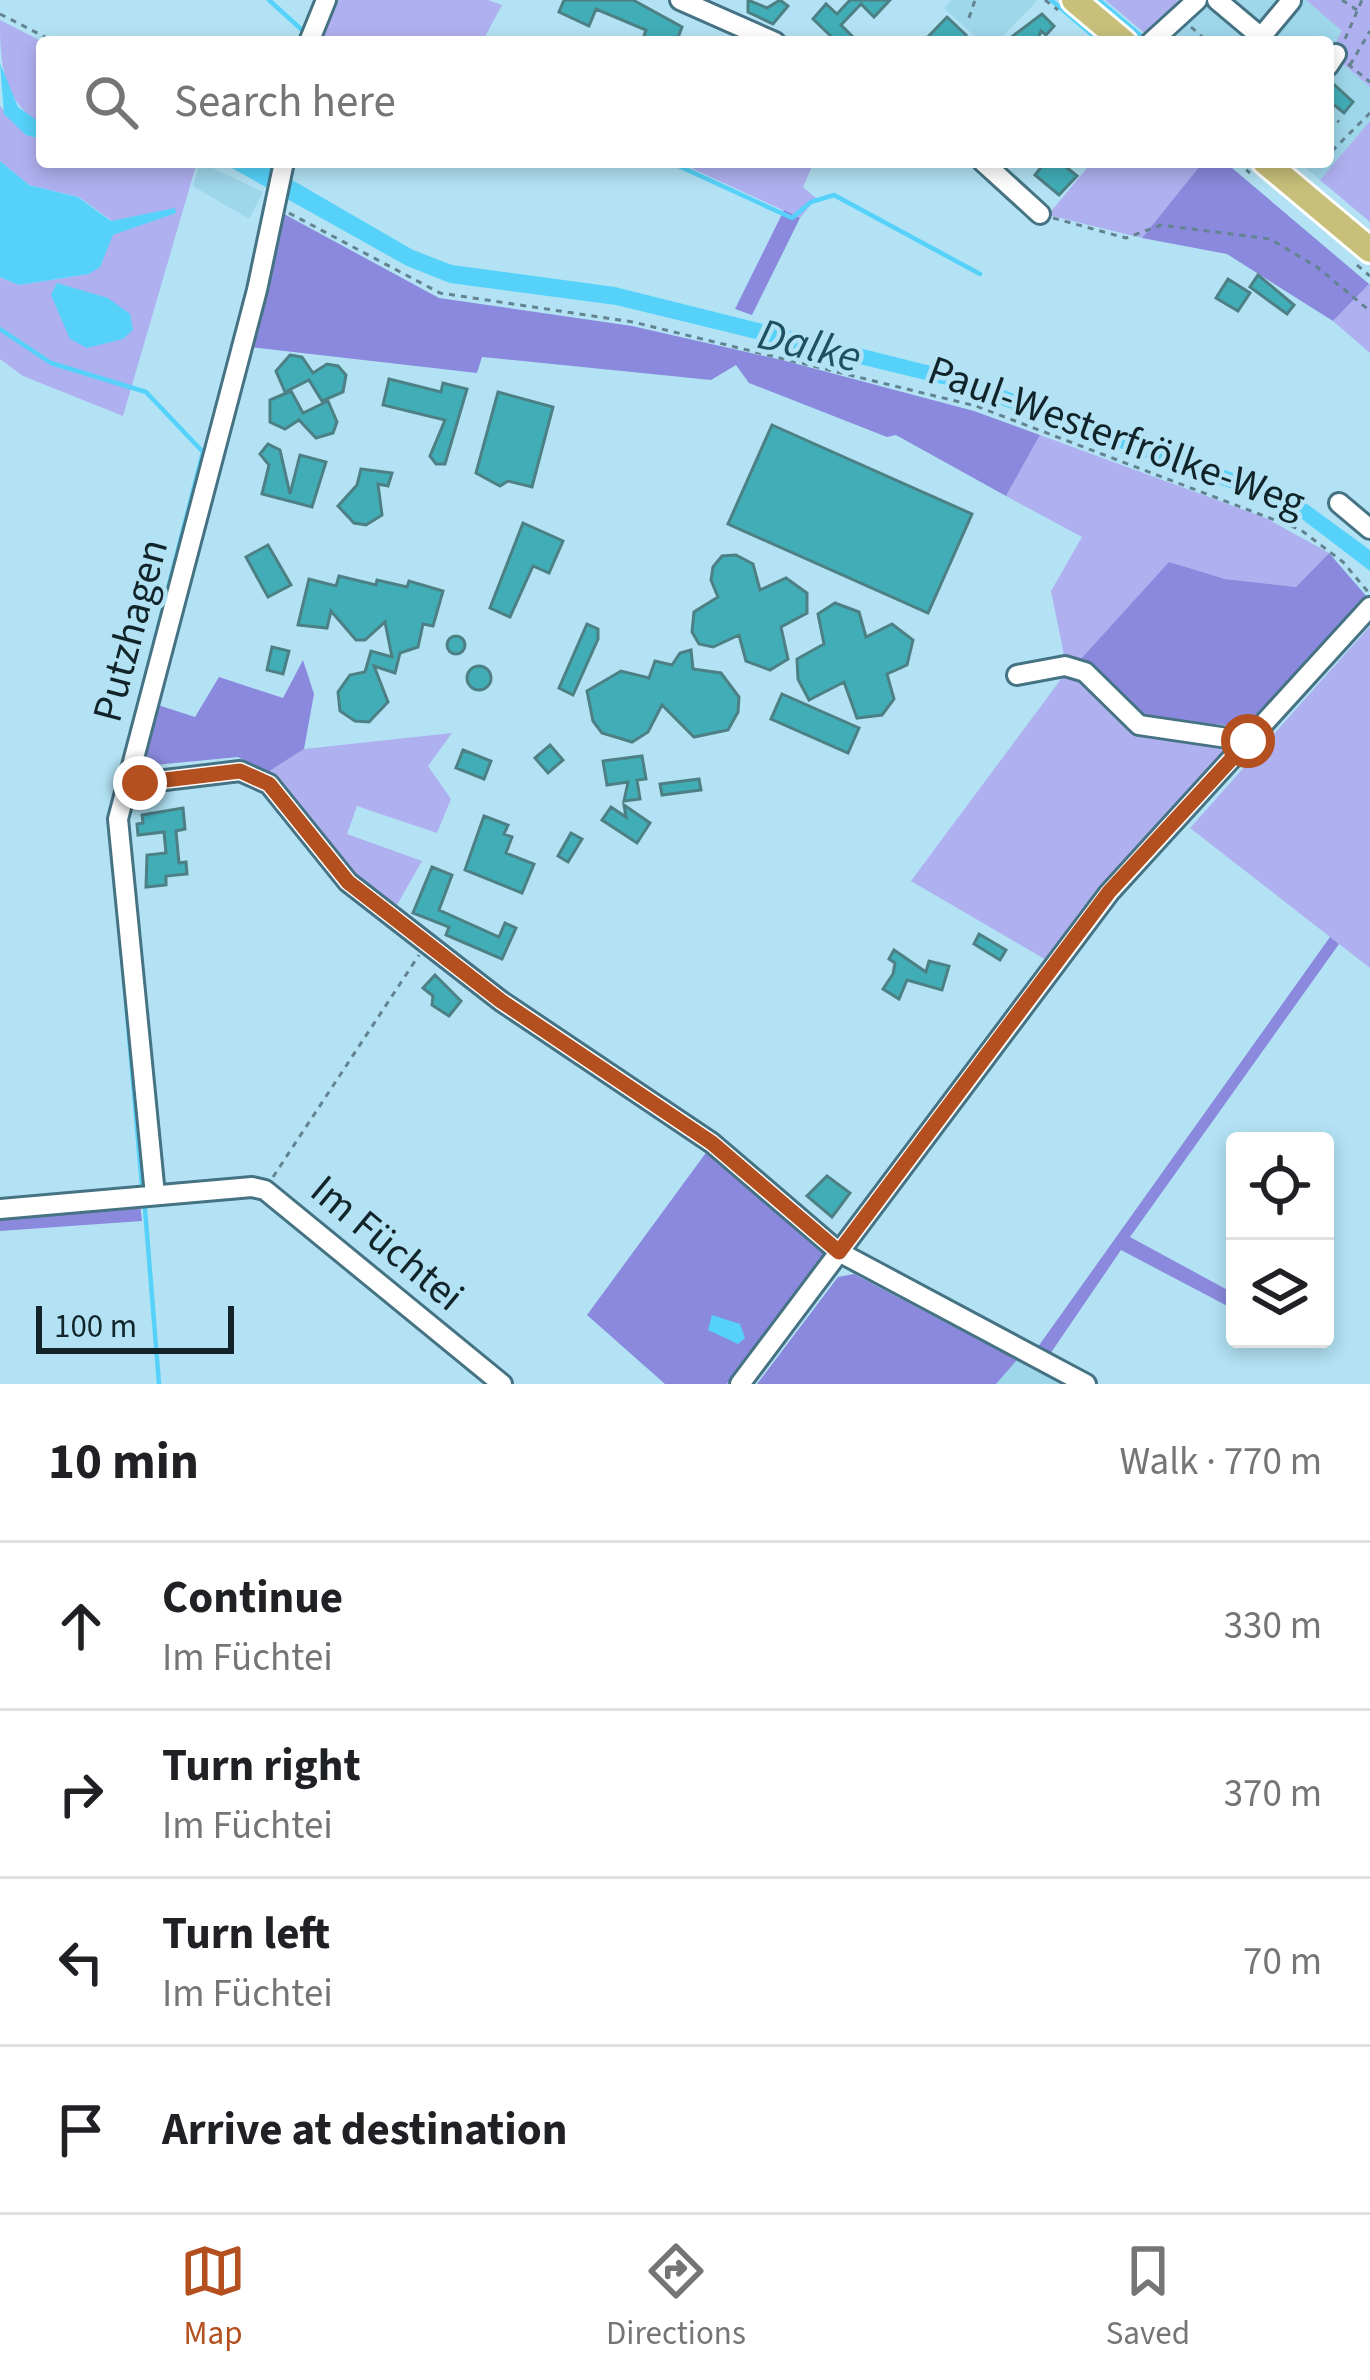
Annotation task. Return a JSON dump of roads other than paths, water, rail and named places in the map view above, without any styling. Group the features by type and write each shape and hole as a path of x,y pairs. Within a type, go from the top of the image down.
{"main road":[{"path":"1074,0 1117,36"},
{"path":"1272,168 1370,250"}],"street":[{"path":"311,36 326,0"},
{"path":"680,0 762,36"},
{"path":"1157,36 1197,0"},
{"path":"1216,0 1259,36"},
{"path":"1267,36 1291,1"},
{"name":"Putzhagen","path":"155,1195 118,819 283,168"},
{"path":"990,168 1040,214"},
{"path":"1339,503 1370,529"},
{"path":"740,1384 1109,892 1370,607"},
{"path":"1017,675 1065,666 1084,672 1139,725 1248,741"},
{"path":"127,779 140,783 240,771 269,784 348,882 501,1001 712,1143 839,1252 864,1270 1086,1384"},
{"name":"Im Füchtei","path":"0,1210 265,1190 502,1384"}],"water":[{"path":"0,63 18,107 36,120 36,138 26,135 4,114"},
{"path":"0,161 29,185 78,197 111,221 175,208 176,213 113,235 100,267 89,274 19,285 0,277"},
{"name":"Dalke","path":"232,168 271,168 413,250 452,265 615,287 951,371 1296,496 1370,550 1370,571 1290,510 946,385 616,305 450,283 407,266"},
{"path":"57,283 108,298 130,314 133,330 123,339 87,348 70,339 51,295"},
{"path":"712,1315 740,1324 745,1338 738,1344 708,1330"}],"waterway":[{"path":"269,0 302,30"},
{"path":"1051,0 1094,36"},
{"path":"1099,0 1141,36"},
{"path":"683,168 792,218 811,202 834,195 980,274"},
{"path":"0,329 51,363 146,392 203,452 129,741"},
{"path":"110,816 142,1186"},
{"path":"145,1209 159,1384"}]}
